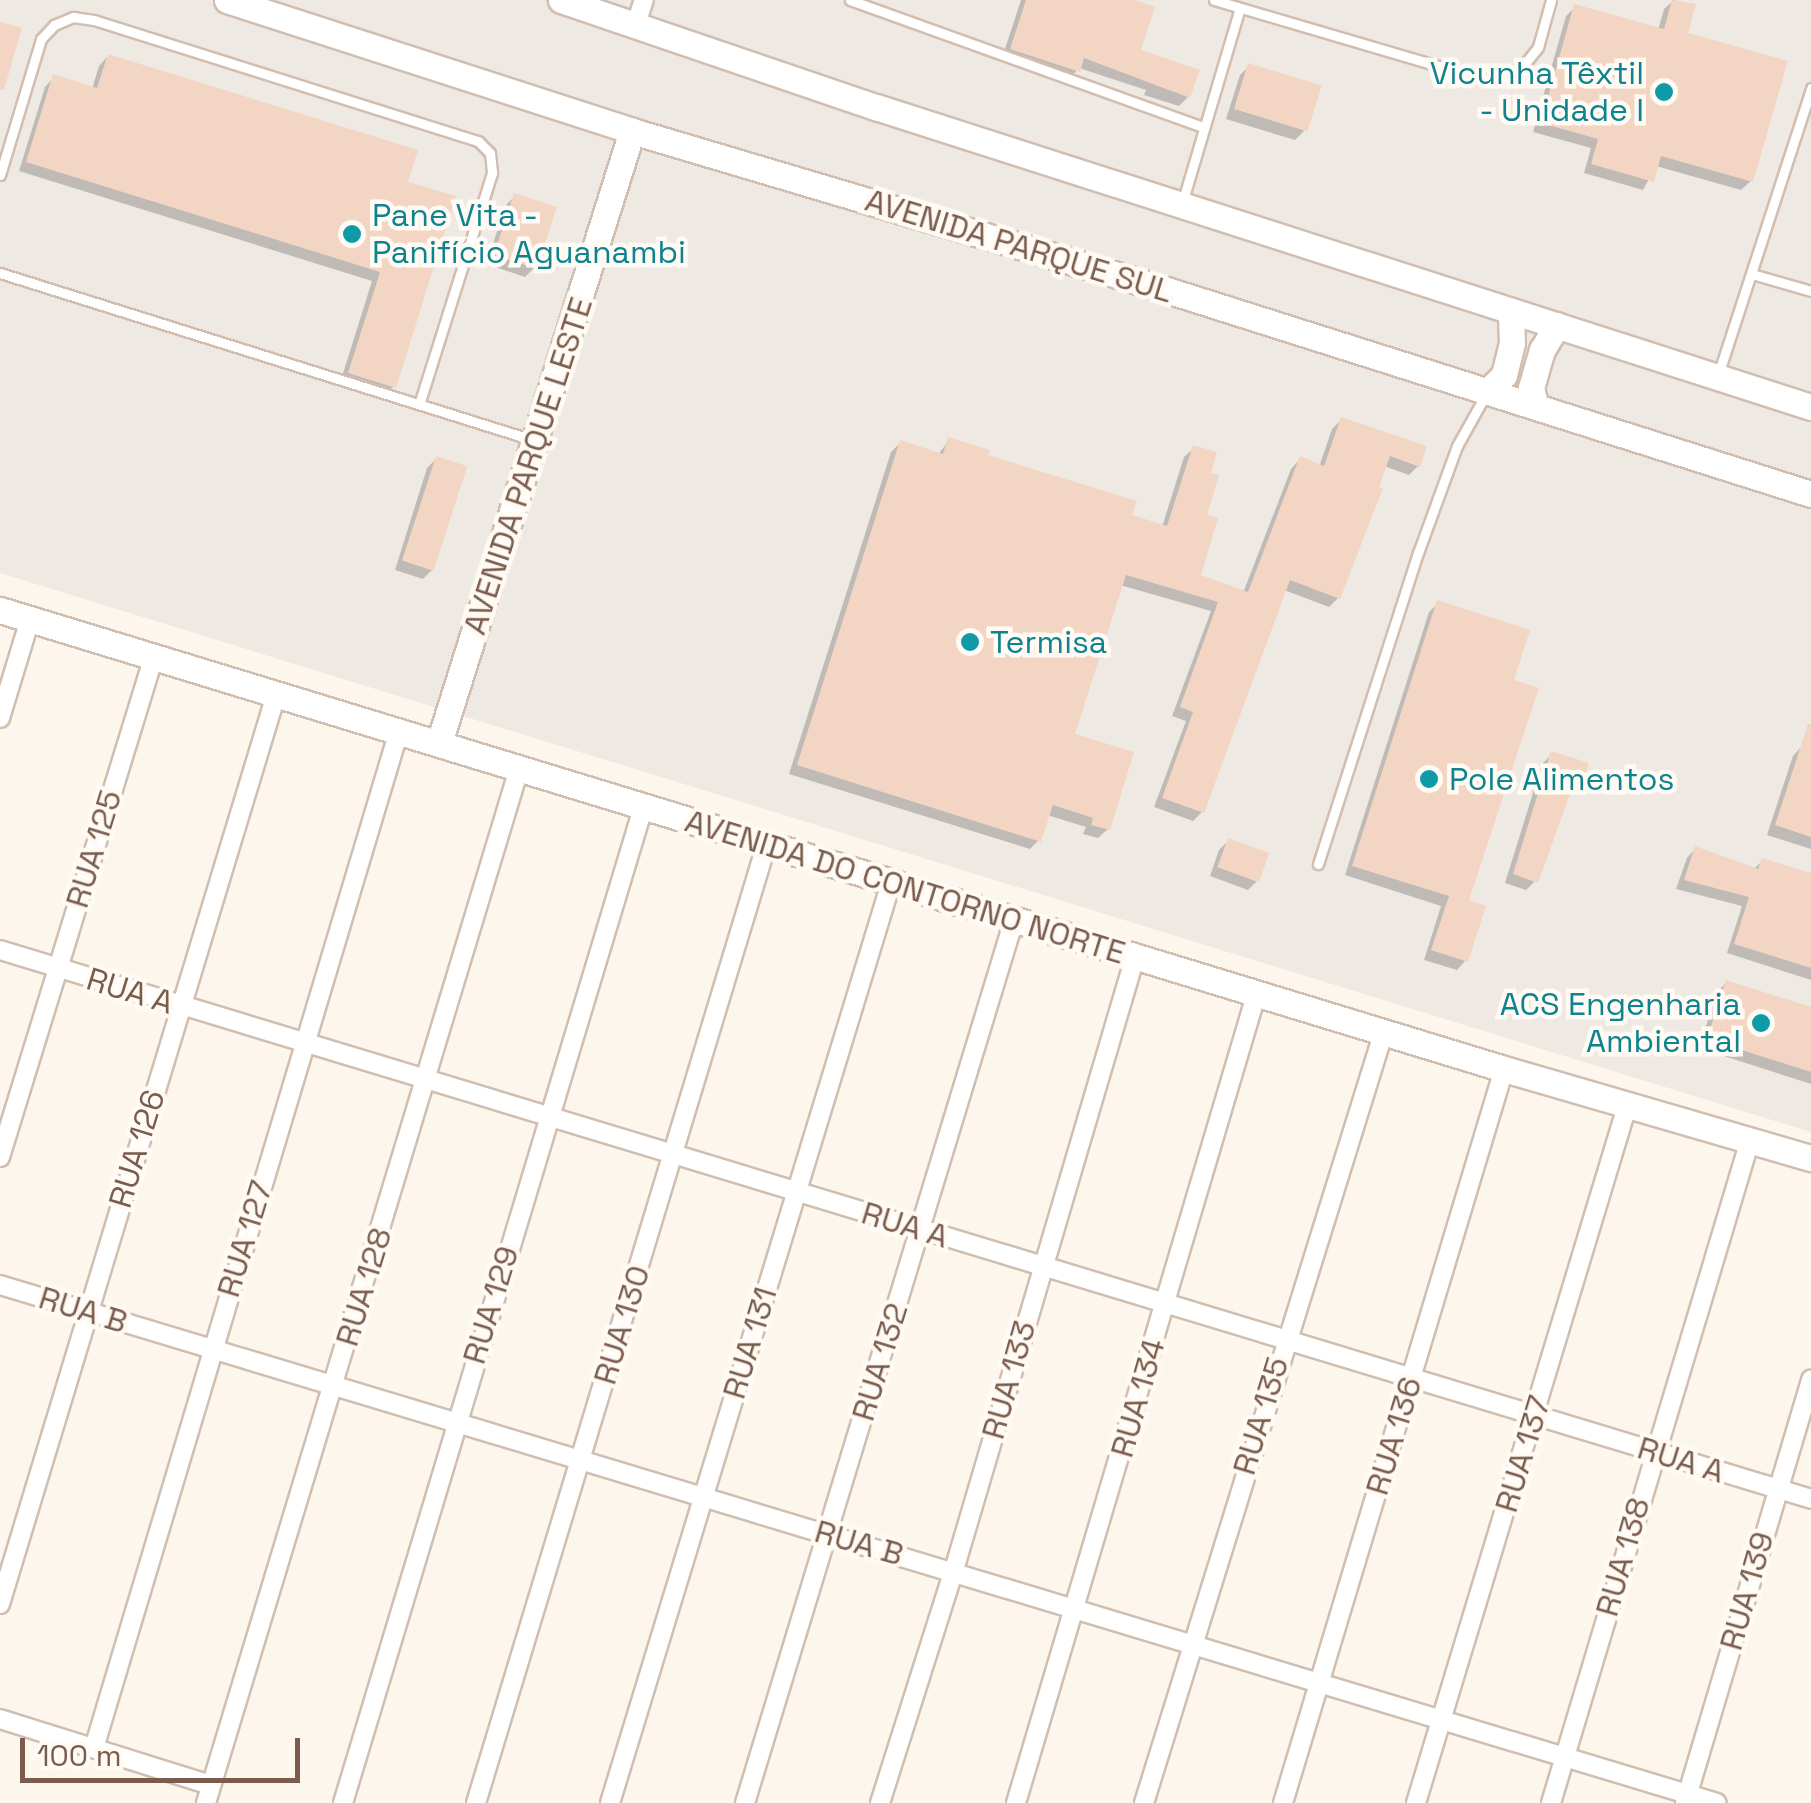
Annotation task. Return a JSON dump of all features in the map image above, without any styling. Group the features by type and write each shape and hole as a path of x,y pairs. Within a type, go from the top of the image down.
{"street":[{"name":"AVENIDA PARQUE SUL","path":"227,0 632,131 1154,286 1811,494"},
{"path":"561,0 640,12 876,106 1811,406"},
{"name":"AVENIDA PARQUE LESTE","path":"439,743 632,131"},
{"path":"1487,392 1504,375 1512,343 1512,311"},
{"path":"1536,408 1531,388 1542,350 1557,325"},
{"name":"AVENIDA DO CONTORNO NORTE","path":"0,610 766,846 1811,1158"},
{"path":"0,718 30,619"},
{"name":"RUA 125","path":"0,1157 154,656"},
{"name":"RUA 126","path":"0,1604 276,695"},
{"name":"RUA 127","path":"94,1748 399,731"},
{"name":"RUA 128","path":"208,1794 428,1080 518,769"},
{"name":"RUA 129","path":"343,1803 642,808"},
{"name":"RUA 130","path":"476,1803 766,846"},
{"name":"RUA 131","path":"610,1803 892,882"},
{"name":"RUA 132","path":"745,1803 1014,920"},
{"name":"RUA A","path":"0,950 302,1045 1286,1337 1811,1499"},
{"name":"RUA 133","path":"880,1803 954,1570 1135,956"},
{"name":"RUA 134","path":"1016,1803 1078,1607 1258,992"},
{"name":"RUA 135","path":"1144,1803 1384,1031"},
{"name":"RUA 136","path":"1283,1803 1504,1069"},
{"name":"RUA 137","path":"1416,1803 1628,1104"},
{"name":"RUA 138","path":"1551,1803 1750,1140"},
{"name":"RUA B","path":"0,1285 454,1424 1078,1607 1686,1799 1717,1803"},
{"name":"RUA 139","path":"1686,1799 1811,1379"},
{"path":"0,1719 94,1748 208,1794"}],"lane":[{"path":"850,0 1204,127"},
{"path":"1214,0 1486,80 1506,78 1522,68 1538,47 1551,0"},
{"path":"1183,203 1240,8"},
{"path":"0,175 42,39 54,24 73,18 94,20 478,142 490,153 492,173 420,404"},
{"path":"1717,376 1811,88"},
{"path":"0,273 535,441"},
{"path":"1752,274 1811,291"},
{"path":"1318,864 1418,553 1457,446 1487,392"}],"shaded area":[{"path":"0,0 1811,0 1811,1132 0,573"}],"building":[{"path":"1026,0 1135,0 1155,7 1141,50 1200,70 1190,98 1084,58 1080,72 1010,49"},
{"name":"Vicunha Têxtil - Unidade I","path":"1672,0 1696,4 1688,33 1788,61 1753,182 1661,156 1654,182 1591,164 1598,139 1541,123 1574,4 1664,29"},
{"path":"0,22 22,28 4,90 0,90"},
{"name":"Pane Vita - Panifício Aguanambi","path":"108,54 418,150 408,182 456,196 396,388 348,373 380,272 26,162 53,74 97,88"},
{"path":"1248,63 1322,86 1308,131 1234,109"},
{"path":"514,193 557,207 537,269 494,255"},
{"name":"Termisa","path":"1341,417 1427,446 1420,467 1390,456 1379,487 1383,488 1340,599 1290,580 1204,813 1162,798 1193,712 1180,707 1218,602 1126,575 1075,734 1134,752 1110,830 1091,825 1093,818 1053,805 1041,842 797,765 900,440 943,454 948,437 990,450 988,455 1137,501 1132,515 1167,526 1193,445 1217,452 1211,473 1219,475 1207,515 1218,518 1201,575 1248,592 1300,456 1324,466"},
{"path":"436,456 467,466 433,571 402,561"},
{"name":"Pole Alimentos","path":"1437,600 1530,630 1514,680 1539,688 1469,900 1486,906 1468,962 1431,950 1449,896 1352,866"},
{"path":"1811,724 1811,837 1775,825"},
{"path":"1551,751 1589,763 1582,785 1574,783 1538,883 1513,874"},
{"path":"1228,838 1269,853 1259,882 1217,867"},
{"name":"ACS Engenharia Ambiental","path":"1695,846 1758,869 1762,858 1811,873 1811,968 1734,944 1749,897 1684,880"},
{"name":"ACS Engenharia Ambiental","path":"1726,980 1811,1007 1811,1072 1707,1039"}],"place":[{"name":"Vicunha Têxtil - Unidade I","path":"1664,92"},
{"name":"Pane Vita - Panifício Aguanambi","path":"352,234"},
{"name":"Termisa","path":"970,642"},
{"name":"Pole Alimentos","path":"1429,779"},
{"name":"ACS Engenharia Ambiental","path":"1761,1023"}]}
